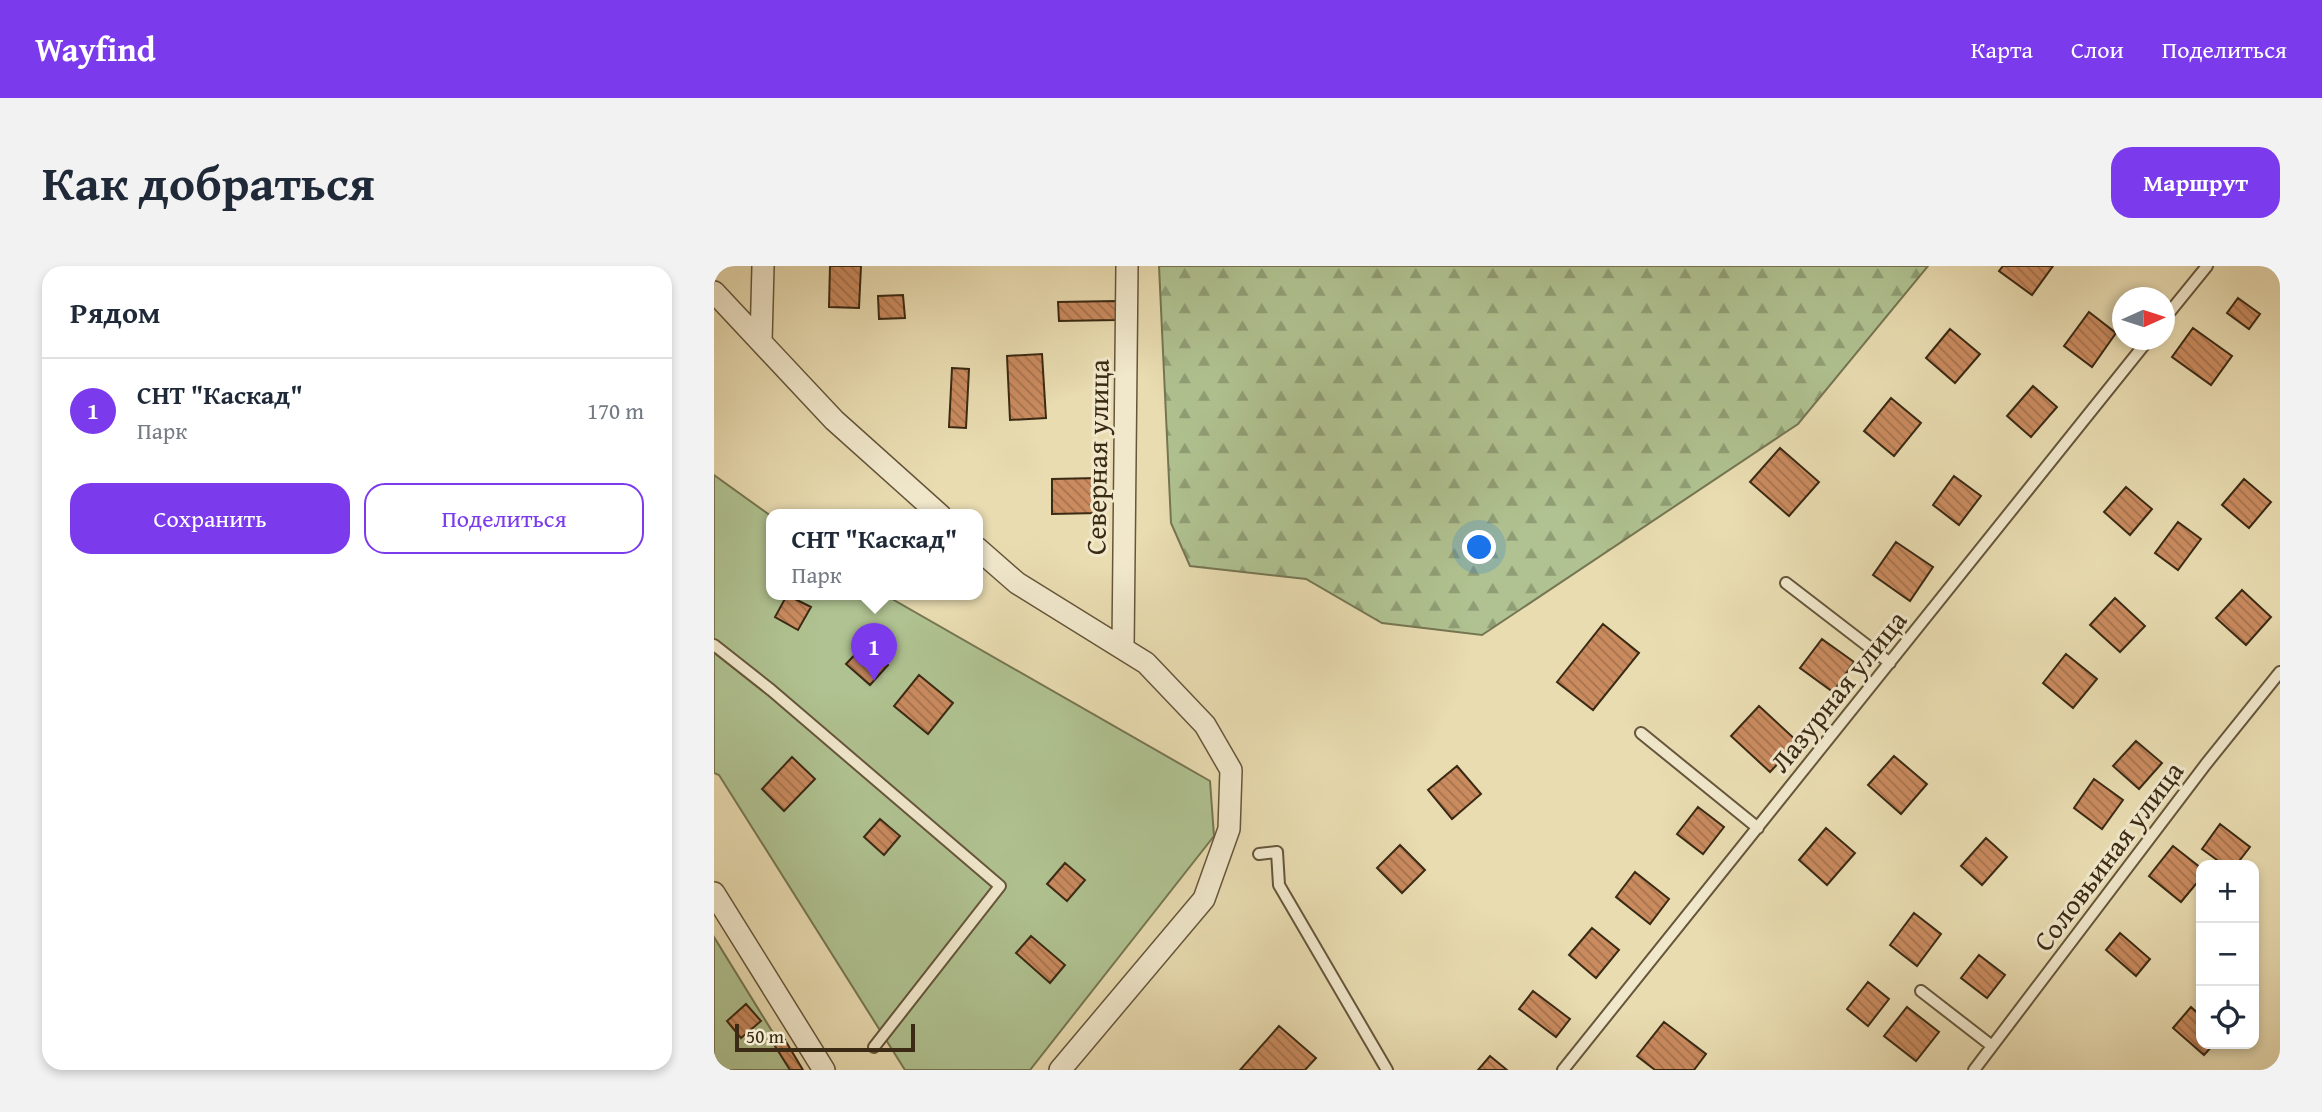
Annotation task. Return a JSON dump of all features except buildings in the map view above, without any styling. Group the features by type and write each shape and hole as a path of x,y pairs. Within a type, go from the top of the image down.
{"street":[{"path":"761,342 763,266"},
{"name":"Северная улица","path":"1123,649 1127,266"},
{"path":"714,292 834,420 933,509"},
{"path":"983,553 1017,583 1146,663 1205,725 1231,770 1229,828 1203,899 1060,1070"},
{"path":"714,893 824,1070"}],"lane":[{"path":"2175,306 2207,266"},
{"name":"Лазурная улица","path":"1563,1070 2140,350"},
{"path":"1786,583 1890,663"},
{"path":"714,645 771,690 1000,886 874,1048"},
{"name":"Соловьиная улица","path":"1974,1070 2206,764 2280,673"},
{"path":"1641,733 1758,828"},
{"path":"1259,854 1277,852 1279,885 1387,1070"},
{"path":"1921,991 1992,1046"}],"green space":[{"path":"1159,266 1928,266 1798,424 1482,635 1382,623 1306,579 1190,566 1171,523"},
{"path":"714,475 766,512 766,600 894,600 1210,781 1214,836 1030,1070 905,1070 719,775 714,773"},
{"path":"714,937 796,1070 714,1070"}],"place":[{"name":"СНТ \"Каскад\"","path":"874,681"}]}
